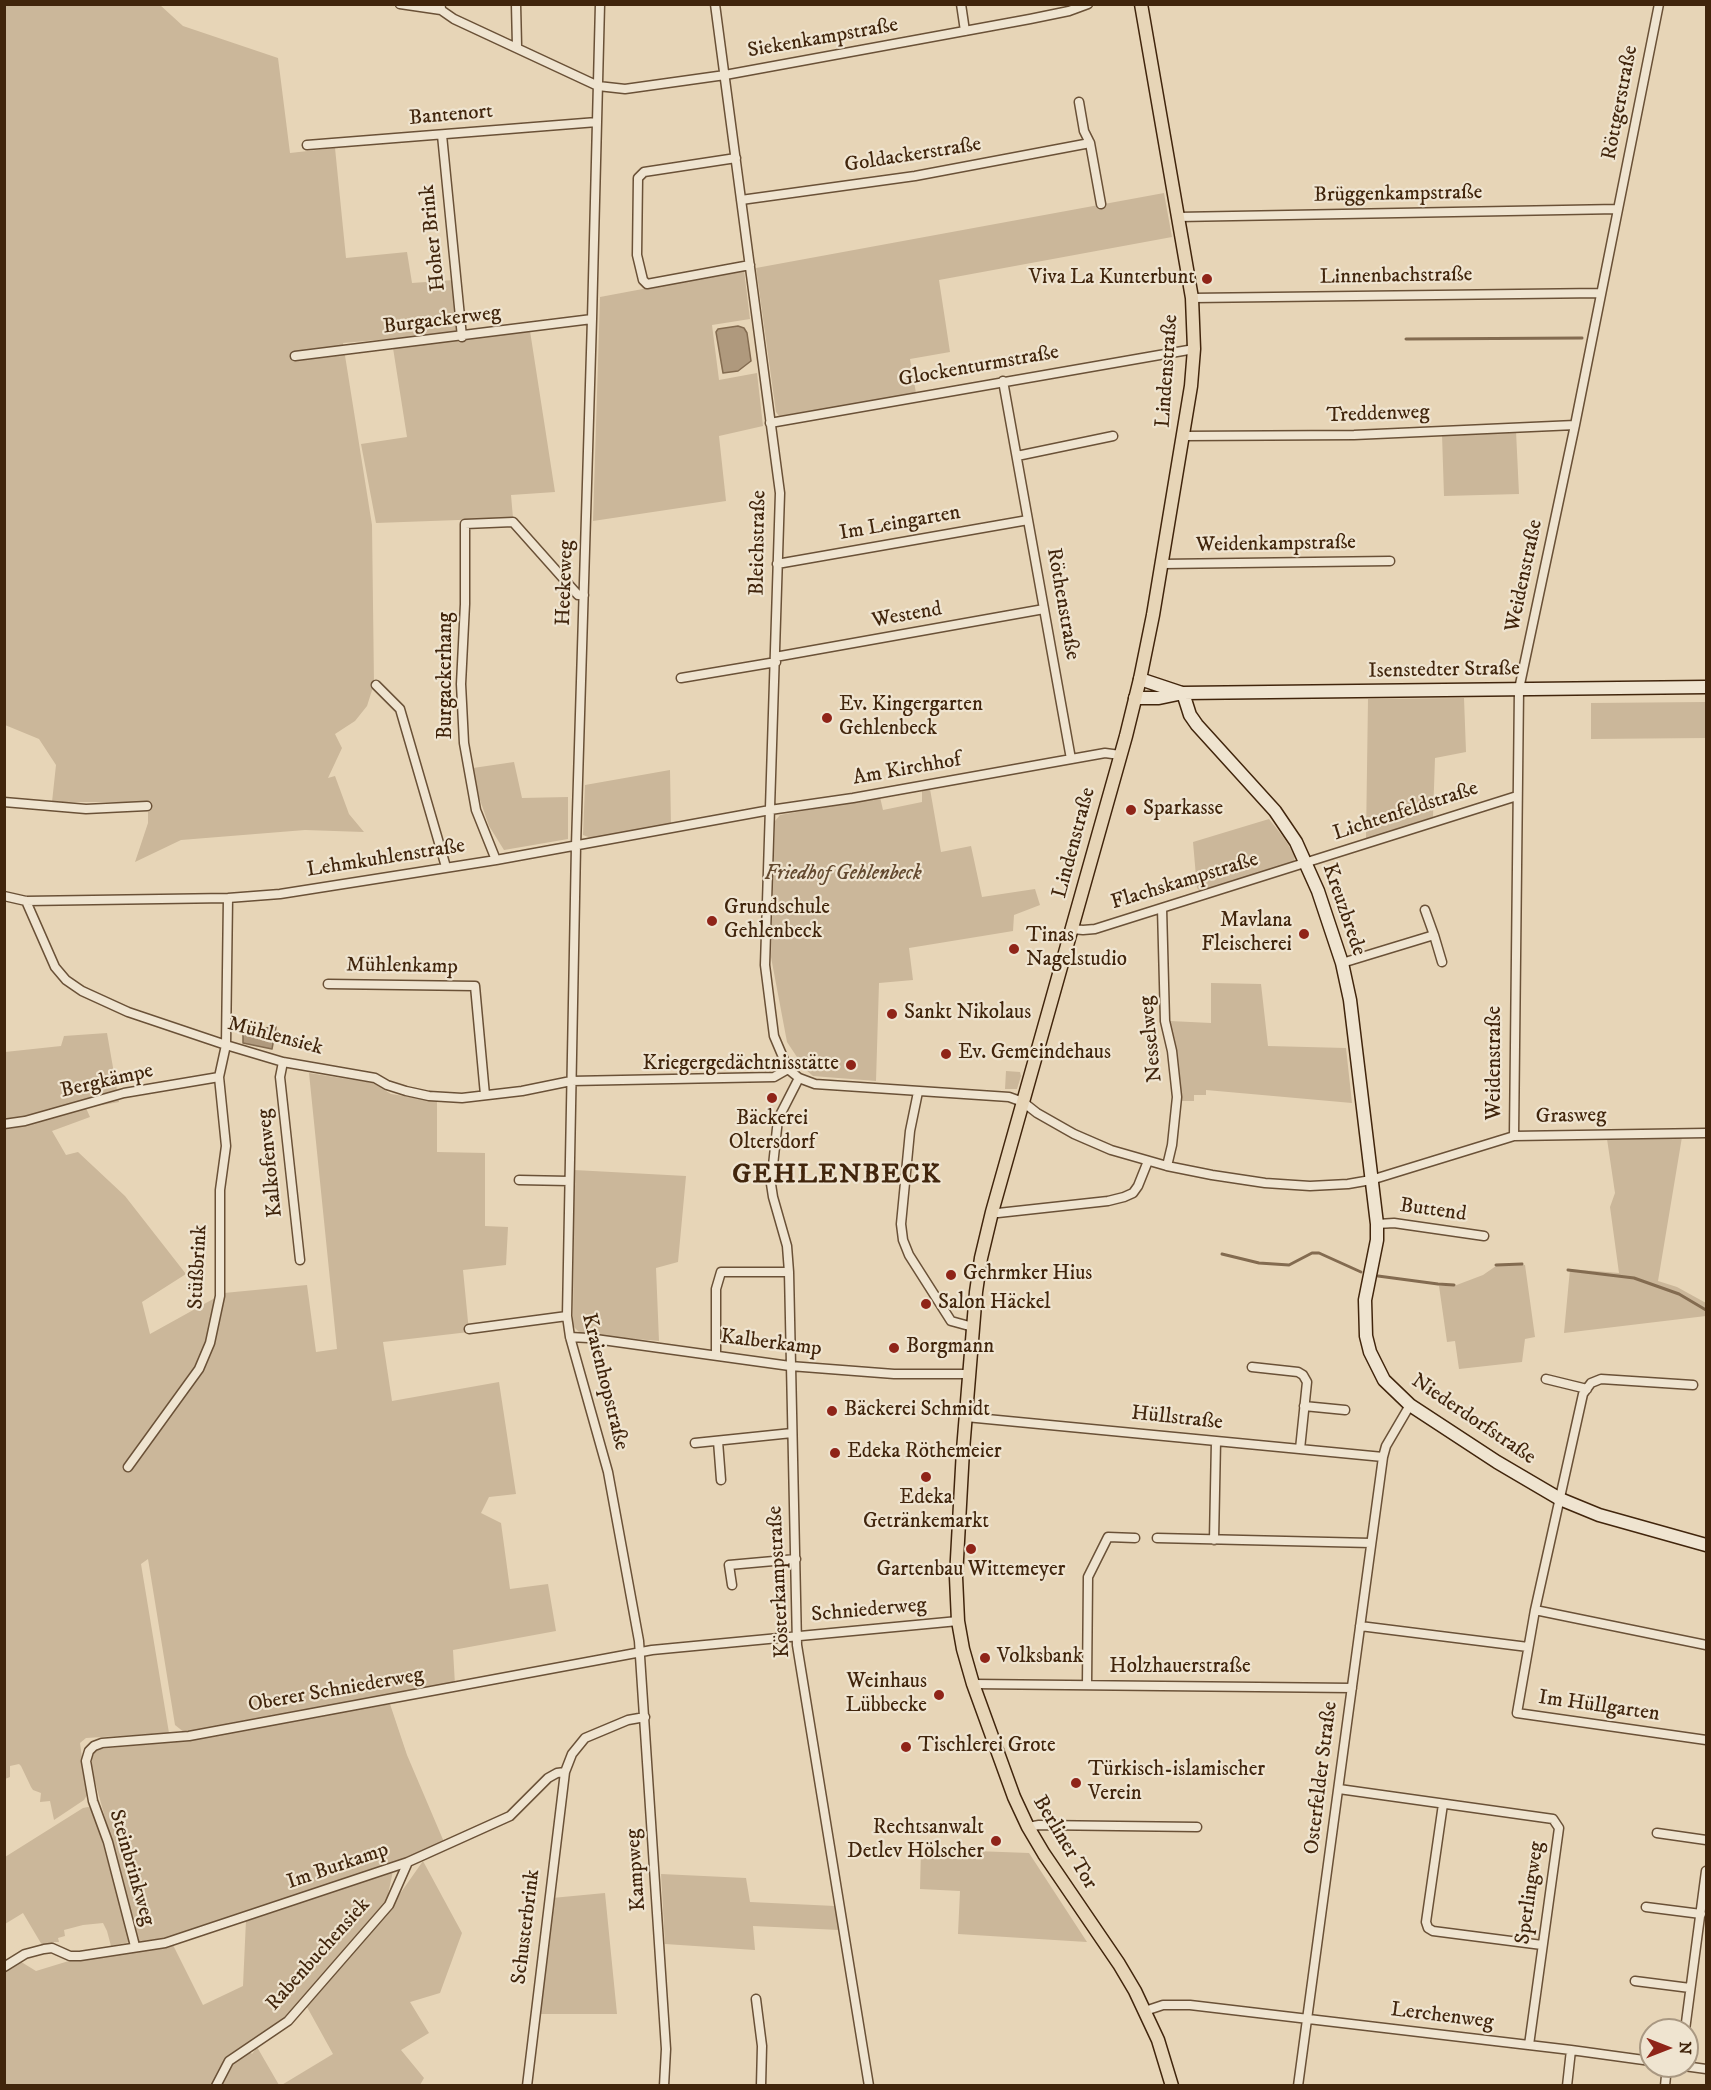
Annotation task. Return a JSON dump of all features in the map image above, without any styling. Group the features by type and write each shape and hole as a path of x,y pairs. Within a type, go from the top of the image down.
{"main road":[{"name":"Lindenstraße","path":"963,1648 958,1621 956,1577 958,1533 969,1374 981,1258 1140,679 1162,564 1191,386 1194,349 1192,298 1141,4"},
{"name":"Isenstedter Straße","path":"1140,679 1183,693"},
{"name":"Isenstedter Straße","path":"1135,698 1159,698 1183,693 1707,687"},
{"name":"Kreuzbrede","path":"1183,693 1190,715 1197,725 1275,810 1296,842 1318,891 1342,963 1350,999 1371,1180"},
{"name":"Niederdorfstraße","path":"1371,1180 1377,1240 1365,1300 1366,1336 1370,1352 1384,1380 1410,1406 1560,1499 1599,1515 1707,1545"},
{"name":"Berliner Tor","path":"963,1648 1000,1761 1028,1827 1119,1964 1158,2040 1172,2085"}],"street":[{"path":"400,4 439,6 454,19 517,46 598,86"},
{"path":"516,4 517,46"},
{"name":"Heekeweg","path":"571,1081 600,4"},
{"name":"Bleichstraße","path":"715,4 780,493 765,965 774,1036 788,1069 799,1078"},
{"path":"961,4 965,31"},
{"name":"Siekenkampstraße","path":"598,86 625,89 724,75 965,31 1088,4"},
{"name":"Röttgerstraße","path":"1618,209 1659,4"},
{"path":"1079,102 1084,131 1090,143 1101,204"},
{"name":"Bantenort","path":"307,145 597,122"},
{"name":"Hoher Brink","path":"442,135 462,337"},
{"name":"Goldackerstraße","path":"741,200 915,176 1090,143"},
{"path":"736,158 644,172 638,178 637,255 643,280 647,284 750,265"},
{"name":"Brüggenkampstraße","path":"1178,217 1618,209"},
{"name":"Weidenstraße","path":"1514,1136 1516,796 1519,689 1618,209"},
{"name":"Linnenbachstraße","path":"1192,298 1600,293"},
{"name":"Burgackerweg","path":"296,356 592,319"},
{"name":"Glockenturmstraße","path":"770,423 1194,349"},
{"name":"Röthenstraße","path":"1003,381 1071,759"},
{"name":"Treddenweg","path":"1183,436 1354,435 1575,425"},
{"path":"1017,456 1113,436"},
{"name":"Im Leingarten","path":"777,564 1028,520"},
{"name":"Burgackerhang","path":"496,860 476,810 464,743 461,684 465,604 465,524 513,522 578,595 584,595"},
{"name":"Weidenkampstraße","path":"1162,564 1390,561"},
{"name":"Westend","path":"681,678 1044,609"},
{"path":"376,685 400,709 446,867"},
{"name":"Am Kirchhof","path":"770,810 853,798 1105,753 1120,755"},
{"name":"Lichtenfeldstraße","path":"1307,863 1516,796"},
{"path":"4,802 86,809 147,806"},
{"name":"Lehmkuhlenstraße","path":"4,896 26,901 228,898 280,894 496,860 770,810"},
{"name":"Flachskampstraße","path":"1072,928 1083,930 1095,928 1307,863"},
{"name":"Stüßbrink","path":"128,1467 199,1369 210,1343 220,1296 220,1190 226,1146 219,1077 226,1045 228,898"},
{"name":"Mühlensiek","path":"26,901 55,967 66,980 82,991 128,1012 226,1045 283,1062 375,1078 396,1088 429,1096 462,1098 522,1091 571,1081 774,1077 788,1069"},
{"name":"Nesselweg","path":"1162,908 1165,1021 1172,1051 1177,1097 1172,1145 1167,1166"},
{"path":"1425,910 1442,962"},
{"path":"1342,963 1434,935"},
{"name":"Mühlenkamp","path":"328,984 475,986 484,1095"},
{"name":"Kalkofenweg","path":"283,1062 280,1077 300,1260"},
{"name":"Bergkämpe","path":"4,1124 25,1121 124,1094 219,1077"},
{"path":"799,1078 815,1084 1010,1097 1023,1102 1037,1113 1074,1134 1111,1149 1167,1166 1212,1175 1266,1183 1310,1186 1371,1180"},
{"name":"Kösterkampstraße","path":"799,1078 778,1119 771,1184 787,1246 789,1272 797,1635 869,2085"},
{"name":"Kraienhopstraße","path":"571,1081 567,1316 570,1337 608,1472 641,1653"},
{"path":"918,1092 910,1131 901,1224 903,1240 909,1255 951,1322 973,1327"},
{"name":"Grasweg","path":"1371,1180 1514,1136 1707,1133"},
{"path":"992,1212 998,1214 1108,1202 1124,1197 1133,1193 1138,1186 1148,1161"},
{"path":"519,1180 568,1181"},
{"name":"Buttend","path":"1377,1224 1394,1223 1484,1236"},
{"path":"716,1355 716,1289 721,1272 789,1272"},
{"path":"469,1329 567,1316"},
{"name":"Kalberkamp","path":"570,1337 790,1366 894,1374 969,1374"},
{"path":"1252,1367 1298,1371 1303,1375 1307,1382 1300,1449"},
{"path":"1545,1379 1587,1389 1591,1383 1601,1379 1692,1385"},
{"name":"Im Hüllgarten","path":"1587,1389 1583,1394 1535,1610 1517,1713 1707,1740"},
{"path":"1304,1406 1345,1410"},
{"name":"Osterfelder Straße","path":"1308,2018 1383,1457 1386,1446 1410,1406"},
{"name":"Hüllstraße","path":"966,1417 1383,1457"},
{"path":"695,1443 792,1433"},
{"path":"718,1441 721,1480"},
{"path":"1214,1540 1216,1441"},
{"path":"1087,1685 1088,1577 1108,1537 1135,1538"},
{"path":"1157,1538 1371,1543"},
{"path":"732,1585 729,1565 796,1559"},
{"path":"1535,1610 1707,1645"},
{"name":"Schniederweg","path":"641,1653 797,1635 958,1621"},
{"path":"1360,1626 1528,1647"},
{"name":"Kampweg","path":"641,1653 666,2049 663,2085"},
{"name":"Oberer Schniederweg","path":"93,1801 86,1761 89,1751 102,1743 189,1736 641,1653"},
{"name":"Holzhauerstraße","path":"973,1684 1352,1688"},
{"path":"565,1772 572,1754 585,1738 628,1720 645,1717"},
{"name":"Im Burkamp","path":"4,1966 25,1954 44,1949 52,1948 70,1956 80,1956 165,1943 408,1862 510,1816 548,1778 565,1772"},
{"name":"Schusterbrink","path":"527,2085 565,1772"},
{"name":"Sperlingweg","path":"1339,1790 1553,1820 1559,1828 1529,2045"},
{"name":"Steinbrinkweg","path":"93,1801 108,1842 135,1946"},
{"path":"1443,1804 1426,1923 1428,1928 1433,1931 1542,1945"},
{"path":"1028,1827 1039,1825 1197,1827"},
{"path":"1657,1833 1707,1840"},
{"name":"Rabenbuchensiek","path":"216,2085 230,2061 288,2021 389,1905 408,1862"},
{"path":"1686,2018 1707,1871"},
{"path":"1646,1907 1701,1914"},
{"path":"1635,1981 1690,1988"},
{"path":"756,1999 762,2046 761,2085"},
{"name":"Lerchenweg","path":"1145,2011 1163,2005 1190,2005 1639,2059"},
{"path":"1298,2085 1308,2018"},
{"path":"1567,2085 1571,2050"}],"green space":[{"path":"4,5 160,5 183,26 278,58 290,153 335,148 346,258 407,252 412,283 454,280 459,333 343,343 372,525 374,684 367,706 355,721 335,734 342,748 328,778 335,776 349,814 364,832 305,830 181,840 135,862 148,823 148,802 52,802 56,765 39,739 5,725"},
{"path":"1164,193 1172,237 939,280 950,352 910,359 916,393 779,416 776,412 756,268"},
{"path":"744,270 750,319 712,325 719,380 757,373 763,426 719,436 726,501 593,521 600,297"},
{"path":"530,331 555,492 511,495 513,518 376,523 361,444 407,437 393,348"},
{"path":"1516,431 1519,494 1444,496 1442,434"},
{"path":"1464,698 1466,752 1435,758 1433,817 1366,839 1368,699"},
{"path":"1706,702 1706,738 1591,739 1591,703"},
{"path":"514,762 522,798 568,797 568,839 504,850 489,826 479,797 473,768"},
{"path":"670,770 671,826 591,838 583,835 585,785"},
{"name":"Friedhof Gehlenbeck","path":"930,789 941,852 971,846 982,897 1035,889 1040,905 1014,915 1013,931 909,948 913,980 879,983 876,1081 813,1076 805,1069 787,1042 771,957 775,821 780,815 880,797 883,810 922,802 922,790"},
{"path":"1269,819 1295,856 1294,862 1201,892 1197,888 1193,842"},
{"path":"1211,983 1261,984 1268,1046 1346,1048 1352,1103 1206,1090 1206,1095 1194,1095 1194,1101 1179,1101 1176,1050 1170,1021 1211,1023"},
{"path":"107,1033 119,1102 86,1108 90,1117 52,1131 66,1155 78,1152 125,1196 186,1274 142,1302 150,1334 224,1293 307,1285 316,1352 337,1349 309,1073 373,1083 391,1094 437,1101 437,1152 485,1153 485,1226 508,1227 506,1265 463,1270 469,1332 383,1342 392,1401 499,1382 516,1494 489,1497 481,1513 501,1523 510,1589 548,1584 556,1631 453,1650 455,1685 185,1733 175,1725 148,1559 141,1564 169,1733 86,1738 80,1743 87,1795 84,1800 54,1820 50,1801 40,1802 41,1793 33,1790 19,1764 10,1766 10,1777 5,1779 5,1052 61,1046 64,1036"},
{"path":"1006,1071 1020,1072 1017,1089 1005,1089"},
{"path":"1682,1137 1658,1281 1677,1287 1706,1303 1706,1316 1564,1333 1570,1269 1619,1273 1610,1207 1615,1193 1607,1139"},
{"path":"574,1170 686,1176 678,1262 656,1268 659,1341 581,1334 573,1326"},
{"path":"1525,1265 1535,1337 1525,1339 1522,1362 1459,1369 1455,1341 1447,1342 1439,1286 1454,1286 1483,1275 1496,1266"},
{"path":"390,1704 407,1755 444,1842 388,1866 152,1944 139,1941 91,1767 92,1755 99,1749 174,1742"},
{"path":"88,1807 93,1809 130,1942 111,1946 103,1923 64,1930 65,1936 58,1938 59,1942 54,1942 53,1946 42,1945 23,1913 5,1924 5,1857"},
{"path":"921,1849 1029,1853 1087,1942 958,1934 960,1891 920,1889"},
{"path":"423,1861 462,1933 440,1993 410,2002 429,2033 401,2050 424,2078 420,2085 280,2086 333,2054 307,2007 390,1908"},
{"path":"393,1871 386,1904 286,2019 246,2047 252,2054 257,2047 279,2085 5,2086 5,1973 18,1960 36,1971 72,1960 173,1945 203,2005 243,1986 246,1920"},
{"path":"661,1874 746,1878 750,1902 835,1906 840,1930 753,1926 755,1950 665,1944"},
{"path":"605,1893 617,2014 539,2014 552,1898"}],"shaded area":[{"path":"738,326 744,328 747,333 751,361 738,371 723,373 716,332 718,329"},
{"path":"276,1027 272,1049 243,1043 243,1030"}],"waterway":[{"path":"1406,339 1582,338"},
{"path":"1222,1254 1259,1263 1289,1265 1312,1253 1319,1253 1361,1272"},
{"path":"1496,1265 1522,1264"},
{"path":"1568,1270 1634,1278 1679,1294 1706,1310"},
{"path":"1378,1276 1454,1285"}],"place":[{"name":"Viva La Kunterbunt","path":"1207,279"},
{"name":"Ev. Kingergarten Gehlenbeck","path":"827,718"},
{"name":"Sparkasse","path":"1131,810"},
{"name":"Grundschule Gehlenbeck","path":"712,921"},
{"name":"Mavlana Fleischerei","path":"1304,934"},
{"name":"Tinas Nagelstudio","path":"1014,949"},
{"name":"Sankt Nikolaus","path":"892,1014"},
{"name":"Ev. Gemeindehaus","path":"946,1054"},
{"name":"Kriegergedächtnisstätte","path":"851,1065"},
{"name":"Bäckerei Oltersdorf","path":"772,1098"},
{"name":"Gehrmker Hius","path":"951,1275"},
{"name":"Salon Häckel","path":"926,1304"},
{"name":"Borgmann","path":"894,1348"},
{"name":"Bäckerei Schmidt","path":"832,1411"},
{"name":"Edeka Röthemeier","path":"835,1453"},
{"name":"Edeka Getränkemarkt","path":"926,1477"},
{"name":"Gartenbau Wittemeyer","path":"971,1549"},
{"name":"Volksbank","path":"985,1658"},
{"name":"Weinhaus Lübbecke","path":"939,1695"},
{"name":"Tischlerei Grote","path":"906,1747"},
{"name":"Türkisch-islamischer Verein","path":"1076,1783"},
{"name":"Rechtsanwalt Detlev Hölscher","path":"996,1841"}],"district":[{"name":"GEHLENBECK","path":"837,1176"}]}
